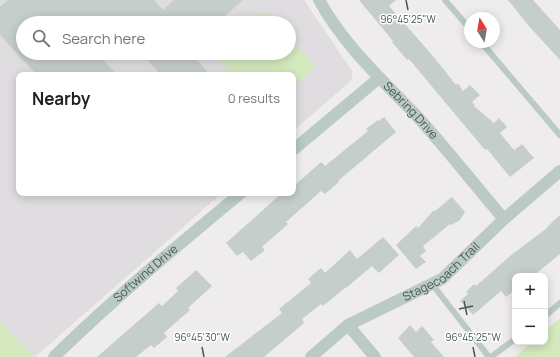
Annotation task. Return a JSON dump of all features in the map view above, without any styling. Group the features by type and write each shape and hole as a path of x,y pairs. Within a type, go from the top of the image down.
{"street":[{"name":"Sebring Drive","path":"319,0 330,20 379,78 416,116 504,219"},
{"path":"296,147 379,78"},
{"name":"Stagecoach Trail","path":"311,357 348,325 442,279 504,219 560,171"},
{"name":"Softwind Drive","path":"54,357 83,328 237,196"},
{"path":"348,325 375,357"}],"lane":[{"path":"445,0 464,22"},
{"path":"486,48 560,135"},
{"path":"432,284 490,357 512,341"},
{"path":"548,313 560,303"}],"shaded area":[{"path":"0,0 304,0 352,71 352,80 296,128 296,72 16,72 16,196 219,196 35,357 0,331"}],"green space":[{"path":"266,11 271,16 260,16"},
{"path":"296,45 316,67 296,84 296,72 230,72 220,60 296,60"},
{"path":"560,318 560,357 515,357 529,345 548,345 548,328"},
{"path":"0,321 33,357 0,357"}],"building":[{"path":"8,0 154,0 163,10 174,0 243,0 225,16 16,16 16,52 0,35 0,7"},
{"path":"359,0 396,0 389,6 433,56 456,85 458,83 463,91 470,85 480,95 472,102 475,105 474,106 494,123 499,118 507,127 500,133 514,150 522,144 534,158 510,177 487,149 485,150 409,59 407,60"},
{"path":"508,0 533,0 560,30 560,60 528,25"},
{"path":"23,60 103,60 114,72 34,72"},
{"path":"147,60 197,60 207,72 158,72"},
{"path":"384,117 396,132 338,181 339,182 325,194 321,191 286,222 288,224 262,247 265,250 251,261 243,252 237,256 226,243 279,196 296,196 296,184 321,162 325,166 368,131 366,129 378,120 379,121"},
{"path":"452,197 465,212 460,220 451,225 450,224 423,246 426,251 420,256 426,262 416,269 396,245 416,226 418,228 434,210 435,211"},
{"path":"560,215 560,254 537,273 512,273 512,292 506,297 501,291 473,315 460,301 468,294 466,292 474,284 476,286 510,256"},
{"path":"383,237 399,255 379,273 372,266 323,306 321,304 302,319 304,323 264,357 225,357 282,313 279,309 311,283 308,279 321,268 325,273 350,250 357,259"},
{"path":"196,270 212,286 188,308 190,310 164,333 167,337 154,348 151,345 136,357 97,357 159,303 162,306 178,291 176,288"},
{"path":"410,325 416,332 422,326 434,340 431,342 444,357 414,357 398,338"}]}
